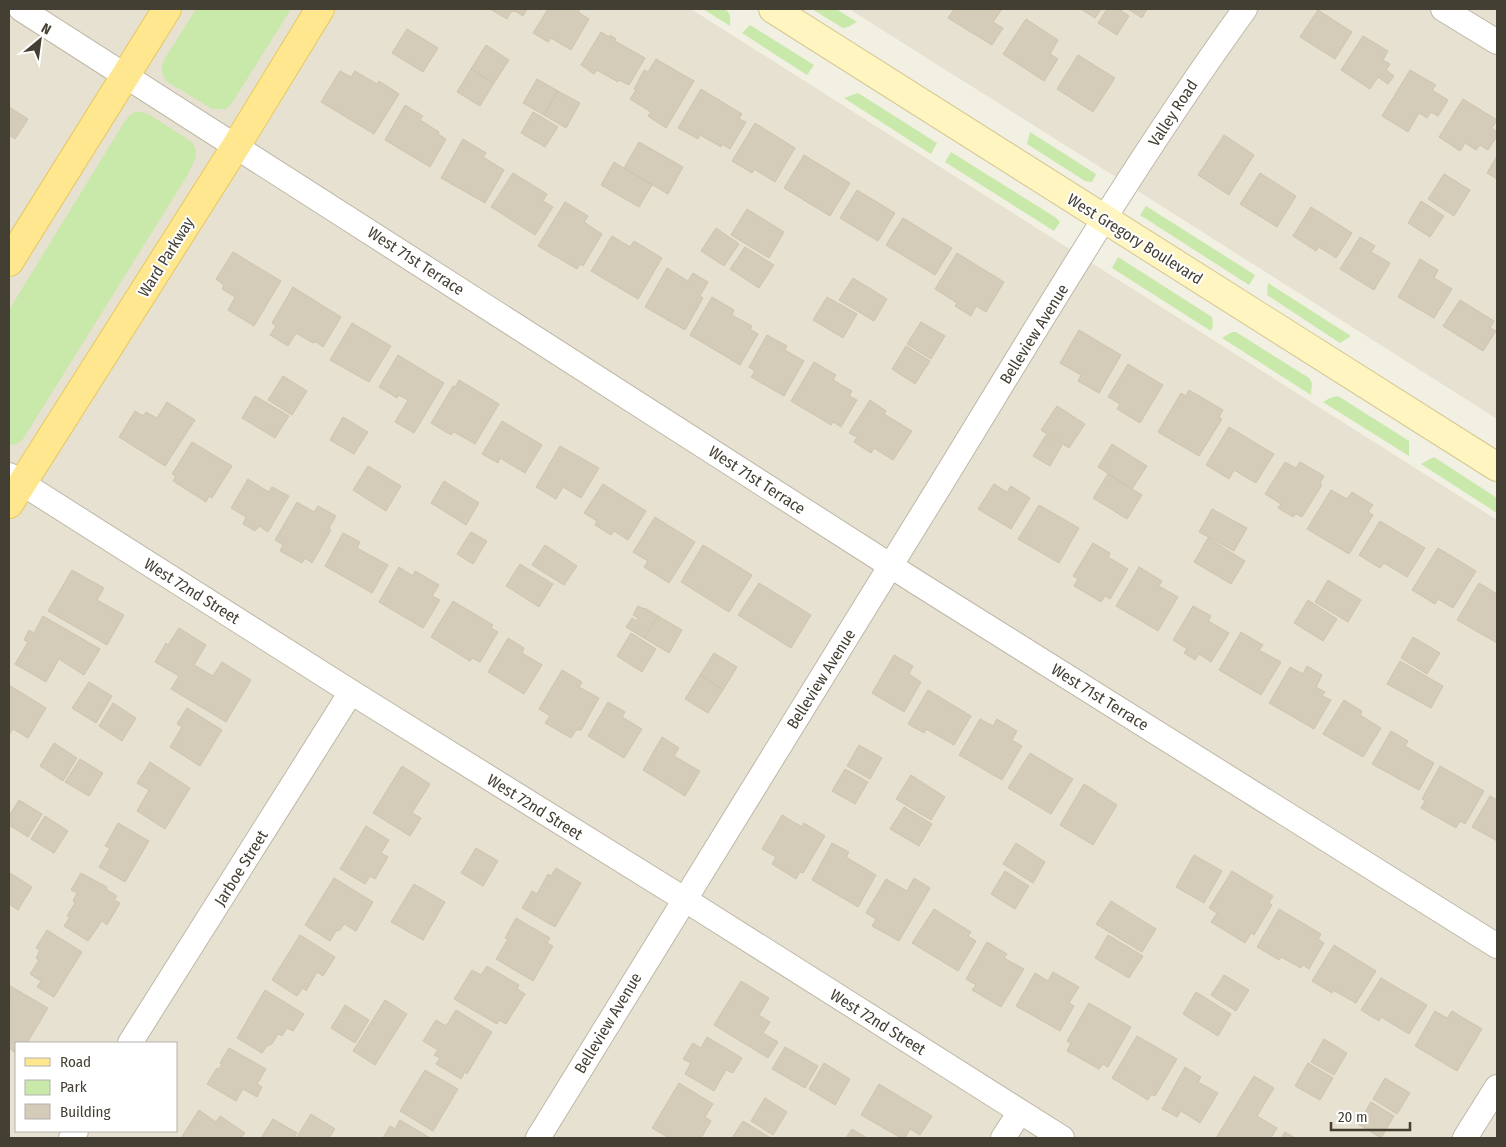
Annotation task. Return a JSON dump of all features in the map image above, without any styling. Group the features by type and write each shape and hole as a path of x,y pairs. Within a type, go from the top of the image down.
{"main road":[{"path":"9,262 168,9"},
{"name":"Ward Parkway","path":"13,487 236,146 320,9"},
{"name":"West Gregory Boulevard","path":"773,9 1497,468"}],"street":[{"name":"West 71st Terrace","path":"21,9 891,566 1497,946"},
{"name":"Valley Road","path":"1104,219 1196,76 1245,9"},
{"path":"1443,9 1497,42"},
{"name":"Belleview Avenue","path":"538,1138 1104,219"},
{"name":"West 72nd Street","path":"13,487 351,692 684,899 1062,1138"},
{"name":"Jarboe Street","path":"131,1042 351,692"},
{"path":"1465,1138 1497,1087"},
{"path":"1004,1138 1020,1112"}],"shaded area":[{"path":"9,9 691,9 1497,520 1497,1138 9,1138"},
{"path":"849,9 1497,9 1497,419 1138,191"}],"green space":[{"path":"196,9 291,9 232,103 226,109 212,109 166,81 162,73 164,60"},
{"path":"703,9 724,9 729,14 730,26"},
{"path":"812,9 836,9 857,22 843,28"},
{"path":"750,25 814,65 807,75 742,33"},
{"path":"858,93 937,143 931,154 844,98"},
{"path":"135,112 150,115 192,142 196,150 195,159 187,176 23,439 17,444 9,445 9,310 123,124"},
{"path":"1030,132 1096,174 1092,182 1085,181 1027,144"},
{"path":"951,152 1055,217 1060,222 1054,231 945,162"},
{"path":"1146,206 1255,275 1249,285 1140,215"},
{"path":"1118,257 1212,317 1213,326 1211,331 1112,268"},
{"path":"1268,283 1351,336 1340,343 1267,295"},
{"path":"1232,332 1236,332 1309,378 1312,383 1311,395 1222,338"},
{"path":"1338,396 1409,441 1409,456 1323,402"},
{"path":"1434,457 1497,498 1497,513 1421,464"}],"building":[{"path":"490,9 527,9 523,16 515,11 511,12 507,19"},
{"path":"548,9 581,9 578,12 589,19 571,50 551,38 548,42 533,33"},
{"path":"954,9 1002,9 993,22 1003,28 992,45 948,18"},
{"path":"1081,9 1101,9 1095,18"},
{"path":"1107,9 1119,9 1129,16 1117,35 1098,23"},
{"path":"1128,9 1147,9 1142,18"},
{"path":"1318,10 1352,32 1335,59 1300,37"},
{"path":"1026,19 1058,40 1050,54 1058,59 1044,81 1003,54"},
{"path":"407,29 438,48 423,72 392,53"},
{"path":"601,32 609,37 610,35 616,39 615,41 645,58 629,85 619,80 618,82 597,70 594,74 581,65"},
{"path":"1363,36 1388,51 1383,60 1390,64 1386,70 1394,76 1388,84 1378,77 1370,89 1341,70"},
{"path":"486,45 509,60 494,83 471,69"},
{"path":"1078,55 1115,78 1093,112 1057,89"},
{"path":"656,59 694,81 666,128 648,116 651,112 630,99 644,70 648,72"},
{"path":"471,69 494,83 480,106 457,92"},
{"path":"1410,70 1436,85 1432,90 1448,100 1438,116 1431,112 1427,118 1419,113 1408,132 1382,116"},
{"path":"340,71 351,77 355,71 377,84 379,81 399,94 374,134 321,102"},
{"path":"537,79 558,91 544,115 523,103"},
{"path":"701,89 742,114 739,119 746,122 730,149 722,144 721,147 700,135 698,139 678,128"},
{"path":"558,91 580,103 566,128 544,115"},
{"path":"1463,99 1497,120 1492,128 1497,132 1497,136 1488,150 1480,145 1476,150 1465,143 1460,151 1439,137"},
{"path":"405,105 423,116 420,120 439,132 438,134 446,139 430,167 385,140"},
{"path":"9,107 28,119 15,139 9,135"},
{"path":"533,112 558,127 545,147 521,133"},
{"path":"755,123 795,148 775,182 754,169 752,173 732,161"},
{"path":"1224,135 1254,155 1229,195 1198,175"},
{"path":"463,139 486,153 483,157 504,170 485,203 441,178"},
{"path":"639,142 683,167 668,194 624,168"},
{"path":"804,155 850,183 830,216 784,188"},
{"path":"1497,156 1497,179 1487,173"},
{"path":"614,162 652,185 639,207 601,185"},
{"path":"513,173 547,194 543,201 553,207 535,235 491,207"},
{"path":"1260,173 1296,196 1277,227 1240,204"},
{"path":"1444,174 1470,190 1454,216 1428,199"},
{"path":"857,190 895,213 878,241 840,218"},
{"path":"1421,201 1444,216 1430,237 1408,223"},
{"path":"565,202 588,216 584,222 602,234 583,266 580,264 577,269 538,246"},
{"path":"1311,207 1352,233 1336,258 1319,247 1316,251 1293,236"},
{"path":"747,209 784,232 769,258 731,235"},
{"path":"903,218 952,248 935,275 886,245"},
{"path":"716,228 739,244 724,266 701,251"},
{"path":"612,236 630,247 634,241 662,258 638,299 591,271"},
{"path":"1360,237 1375,246 1371,252 1390,263 1374,290 1340,269"},
{"path":"745,247 774,265 759,288 730,269"},
{"path":"233,252 281,281 254,326 228,310 235,297 222,289 224,285 216,279"},
{"path":"957,253 1004,282 986,312 976,306 971,316 955,306 957,303 935,289"},
{"path":"1420,259 1438,270 1434,278 1452,289 1434,318 1398,297"},
{"path":"667,268 688,281 693,273 708,282 700,296 703,298 685,330 645,307"},
{"path":"853,278 887,299 874,321 839,300"},
{"path":"293,287 341,317 323,347 296,333 288,346 270,335 276,326 272,323"},
{"path":"712,297 734,310 732,315 752,326 750,329 758,334 740,365 690,335"},
{"path":"827,297 857,314 843,338 813,320"},
{"path":"1460,300 1494,321 1490,328 1496,331 1483,351 1443,326"},
{"path":"921,322 945,336 931,359 907,344"},
{"path":"352,323 391,346 369,382 330,360"},
{"path":"1079,330 1121,355 1099,393 1078,381 1081,375 1060,363"},
{"path":"767,335 787,346 785,350 804,361 784,396 751,377 755,371 749,367"},
{"path":"906,346 930,361 915,384 892,369"},
{"path":"398,355 444,383 414,433 395,422 408,400 399,395 397,398 379,387"},
{"path":"814,362 836,375 833,380 852,391 849,396 857,400 841,427 833,422 831,425 791,401"},
{"path":"1128,364 1163,385 1140,423 1117,409 1120,404 1108,397"},
{"path":"283,376 307,391 292,415 268,400"},
{"path":"459,380 499,404 475,444 454,432 451,435 431,423 453,386 455,387"},
{"path":"1189,390 1223,410 1219,417 1222,419 1199,456 1158,432 1181,393 1186,396"},
{"path":"255,396 289,416 275,438 242,418"},
{"path":"870,400 886,411 884,414 912,431 893,460 874,448 871,453 854,442 857,437 849,433"},
{"path":"167,402 195,420 165,466 119,437 135,411 143,416 146,412 157,418"},
{"path":"1057,406 1085,424 1069,448 1041,430"},
{"path":"343,417 368,432 354,454 330,440"},
{"path":"502,421 542,445 525,473 500,458 498,463 482,454"},
{"path":"1229,427 1274,454 1256,483 1234,470 1229,479 1206,465"},
{"path":"1046,435 1062,445 1050,466 1033,456"},
{"path":"192,442 232,466 212,498 209,496 206,502 173,481 176,476 172,474"},
{"path":"1112,444 1147,466 1132,489 1098,467"},
{"path":"560,446 599,468 581,498 563,487 556,499 536,487"},
{"path":"1285,462 1296,468 1300,462 1324,476 1320,483 1322,485 1302,517 1296,514 1293,517 1278,508 1281,504 1265,494"},
{"path":"368,466 401,486 386,511 353,490"},
{"path":"1108,474 1142,495 1127,519 1093,498"},
{"path":"248,479 269,492 272,487 289,496 268,532 259,526 255,531 243,524 246,517 231,508"},
{"path":"444,481 479,503 466,525 431,503"},
{"path":"603,484 646,511 628,540 614,531 611,535 595,525 597,521 584,513"},
{"path":"994,484 1007,492 1011,486 1030,498 1011,529 978,509"},
{"path":"1331,490 1347,499 1352,492 1373,505 1368,512 1373,515 1349,554 1307,529"},
{"path":"297,502 314,512 318,506 336,516 329,528 331,530 312,563 305,558 302,563 280,551 283,545 275,540"},
{"path":"1039,505 1079,528 1059,563 1018,539"},
{"path":"1212,509 1247,528 1234,551 1199,532"},
{"path":"655,517 695,542 669,583 644,567 648,561 633,552"},
{"path":"1380,521 1425,548 1407,577 1384,563 1380,568 1359,555"},
{"path":"471,532 487,541 473,564 457,554"},
{"path":"343,533 360,542 357,548 388,565 372,593 325,566"},
{"path":"1208,538 1245,561 1231,584 1194,562"},
{"path":"1093,543 1110,553 1108,557 1128,569 1110,599 1105,596 1101,602 1074,586 1078,579 1073,576"},
{"path":"545,545 577,566 564,585 532,565"},
{"path":"703,545 752,575 729,612 681,582"},
{"path":"1438,548 1476,571 1453,608 1438,599 1435,604 1412,590"},
{"path":"520,564 553,584 539,607 506,586"},
{"path":"399,567 413,576 415,571 439,585 432,596 440,600 423,628 379,602"},
{"path":"1139,567 1162,581 1159,586 1178,597 1158,631 1116,606"},
{"path":"72,570 104,588 97,600 124,615 107,645 48,611"},
{"path":"1328,580 1361,600 1348,622 1315,602"},
{"path":"759,583 811,615 791,648 738,615"},
{"path":"1479,583 1497,594 1497,643 1457,620"},
{"path":"1308,600 1337,619 1323,641 1294,623"},
{"path":"453,601 493,625 491,628 498,632 480,662 472,658 470,661 431,637"},
{"path":"638,606 658,616 644,638 626,627 632,618 637,621 638,618 633,615"},
{"path":"1193,606 1211,616 1208,621 1229,633 1211,662 1199,654 1195,660 1184,653 1187,649 1173,640"},
{"path":"43,616 100,649 84,675 59,659 46,682 15,664 28,642 24,640 29,630 34,633"},
{"path":"658,616 682,630 669,653 644,638"},
{"path":"179,628 206,645 194,665 213,676 222,662 251,680 226,722 171,689 179,676 155,662 166,643 168,645"},
{"path":"1241,632 1263,645 1259,650 1281,662 1261,695 1219,670"},
{"path":"631,633 656,649 642,672 617,656"},
{"path":"1413,637 1440,653 1427,674 1401,658"},
{"path":"508,638 524,648 522,653 542,665 524,694 488,672"},
{"path":"714,653 737,667 723,690 700,675"},
{"path":"894,655 913,666 909,674 921,682 904,712 872,693"},
{"path":"1400,661 1443,686 1431,708 1387,684"},
{"path":"1307,666 1322,675 1316,687 1325,692 1322,696 1331,700 1314,729 1269,703 1290,667 1303,674"},
{"path":"562,670 582,682 579,687 599,698 581,730 576,730 571,738 545,723 550,716 539,709"},
{"path":"700,675 723,690 708,713 685,699"},
{"path":"89,682 112,696 96,723 72,708"},
{"path":"9,685 46,708 28,738 13,729 9,735"},
{"path":"928,690 971,716 954,745 926,729 924,733 908,724"},
{"path":"1344,700 1362,711 1360,715 1381,728 1363,757 1323,734"},
{"path":"608,702 625,712 622,717 642,729 624,758 588,736"},
{"path":"113,703 136,718 122,741 99,726"},
{"path":"187,708 222,730 200,766 170,747 182,727 177,724"},
{"path":"980,719 993,726 997,719 1017,731 1012,740 1022,746 1002,780 959,755"},
{"path":"1391,731 1408,741 1405,746 1434,763 1419,790 1372,764"},
{"path":"662,737 679,748 674,756 700,771 685,796 643,770"},
{"path":"54,743 77,758 63,781 40,766"},
{"path":"859,745 882,758 870,779 847,766"},
{"path":"1030,753 1073,779 1051,814 1008,788"},
{"path":"80,759 103,773 89,796 65,782"},
{"path":"150,762 190,788 165,829 137,811 149,790 137,783"},
{"path":"402,766 430,784 412,813 421,818 410,836 373,813"},
{"path":"1440,766 1484,791 1465,824 1460,821 1456,828 1421,808 1425,801 1422,799"},
{"path":"845,769 868,782 855,804 832,791"},
{"path":"911,775 945,797 931,820 896,799"},
{"path":"1084,784 1117,805 1093,845 1060,825"},
{"path":"1490,796 1497,800 1497,841 1472,827"},
{"path":"19,800 42,814 28,837 9,825 9,816"},
{"path":"904,807 932,824 919,846 890,829"},
{"path":"782,815 802,827 804,823 825,836 803,873 800,872 796,879 772,864 776,857 762,849"},
{"path":"45,816 68,831 54,853 31,839"},
{"path":"118,823 149,841 125,882 99,867 110,848 105,846"},
{"path":"366,826 389,840 381,853 388,857 375,879 370,876 365,884 340,869"},
{"path":"832,843 849,852 846,857 876,875 858,907 812,880"},
{"path":"1016,843 1045,862 1033,883 1003,864"},
{"path":"476,848 498,861 483,886 461,873"},
{"path":"1194,855 1222,871 1204,903 1176,887"},
{"path":"556,868 581,883 555,927 522,908 532,891 537,894 548,874 551,876"},
{"path":"1005,871 1029,886 1015,909 991,894"},
{"path":"1232,871 1273,896 1269,903 1272,905 1254,935 1251,933 1245,943 1211,922 1217,913 1209,908"},
{"path":"10,873 32,887 18,910 9,904"},
{"path":"81,873 107,887 106,889 117,896 114,900 120,903 107,925 102,921 88,941 64,926 70,917 67,916 75,903 73,901 77,893 71,890"},
{"path":"334,878 373,902 356,931 344,924 340,930 336,931 330,941 305,925"},
{"path":"914,878 930,888 899,941 872,926 876,919 866,913 886,879 907,891"},
{"path":"414,884 445,902 423,940 391,922"},
{"path":"1111,901 1156,929 1142,952 1096,924"},
{"path":"934,909 971,932 968,936 976,941 958,971 912,943"},
{"path":"1279,909 1321,934 1318,939 1324,943 1309,969 1303,965 1301,968 1281,957 1279,960 1257,947"},
{"path":"516,918 550,938 547,943 553,946 533,981 496,959 508,939 505,938"},
{"path":"47,930 82,952 54,997 37,987 41,981 30,974 39,960 36,958 40,950 36,948"},
{"path":"300,935 335,957 323,976 317,972 306,991 303,988 297,996 272,980"},
{"path":"1108,935 1143,956 1129,978 1095,958"},
{"path":"987,942 1007,954 1004,958 1024,969 1001,1007 972,990 976,985 966,979"},
{"path":"1334,945 1376,971 1356,1003 1333,990 1332,993 1312,981"},
{"path":"487,966 519,985 517,989 525,994 506,1024 499,1020 497,1024 454,999 472,970 481,975"},
{"path":"1053,972 1079,987 1069,1003 1074,1006 1060,1031 1016,1006 1035,973 1048,981"},
{"path":"1224,975 1249,990 1236,1011 1211,995"},
{"path":"1381,978 1427,1005 1409,1034 1381,1017 1379,1021 1361,1010"},
{"path":"741,981 769,998 759,1015 770,1022 763,1033 778,1042 768,1058 714,1025"},
{"path":"10,986 48,1008 28,1042 15,1042 15,1052 9,1048"},
{"path":"265,990 304,1014 293,1031 287,1028 282,1036 278,1034 272,1044 267,1046 262,1053 237,1038"},
{"path":"1196,992 1231,1014 1218,1036 1183,1014"},
{"path":"385,1000 407,1014 375,1065 353,1051"},
{"path":"1089,1003 1131,1027 1108,1067 1103,1064 1099,1069 1067,1051 1071,1043 1067,1041"},
{"path":"345,1005 369,1020 355,1043 331,1028"},
{"path":"456,1010 492,1032 467,1074 465,1072 461,1079 436,1064 440,1058 434,1055 438,1050 423,1041 436,1020 446,1026"},
{"path":"1435,1011 1447,1018 1452,1011 1482,1029 1457,1071 1415,1046"},
{"path":"1137,1036 1177,1059 1155,1096 1151,1094 1148,1100 1112,1078"},
{"path":"707,1037 742,1058 733,1073 726,1070 714,1091 685,1074 691,1063 683,1059 693,1043 701,1048"},
{"path":"1324,1039 1347,1053 1334,1075 1311,1062"},
{"path":"785,1047 818,1066 805,1088 772,1069"},
{"path":"229,1048 266,1069 257,1084 262,1087 257,1097 243,1089 236,1101 207,1084 217,1068 219,1069 222,1064 220,1063"},
{"path":"824,1063 850,1079 835,1105 809,1089"},
{"path":"1308,1063 1333,1078 1320,1100 1295,1086"},
{"path":"1185,1067 1201,1077 1198,1082 1218,1093 1200,1123 1181,1111 1177,1117 1162,1109"},
{"path":"425,1070 458,1089 433,1131 400,1111"},
{"path":"1254,1076 1274,1088 1257,1116 1277,1128 1271,1138 1216,1138"},
{"path":"1385,1078 1410,1093 1397,1114 1373,1099"},
{"path":"679,1083 713,1104 705,1117 711,1121 701,1138 690,1136 688,1138 669,1138 652,1128"},
{"path":"879,1084 932,1116 920,1135 910,1129 905,1138 901,1138 861,1115"},
{"path":"765,1098 787,1112 773,1135 751,1121"},
{"path":"1371,1102 1394,1116 1381,1138 1358,1124"},
{"path":"199,1110 216,1122 220,1116 245,1133 241,1138 181,1138"},
{"path":"311,1114 335,1129 329,1138 297,1137"},
{"path":"273,1119 297,1133 294,1138 261,1138"},
{"path":"400,1120 430,1138 383,1138 390,1126 395,1129"},
{"path":"743,1121 769,1137 769,1138 732,1138"},
{"path":"852,1129 867,1138 846,1138"},
{"path":"1285,1132 1295,1138 1281,1138"}]}
